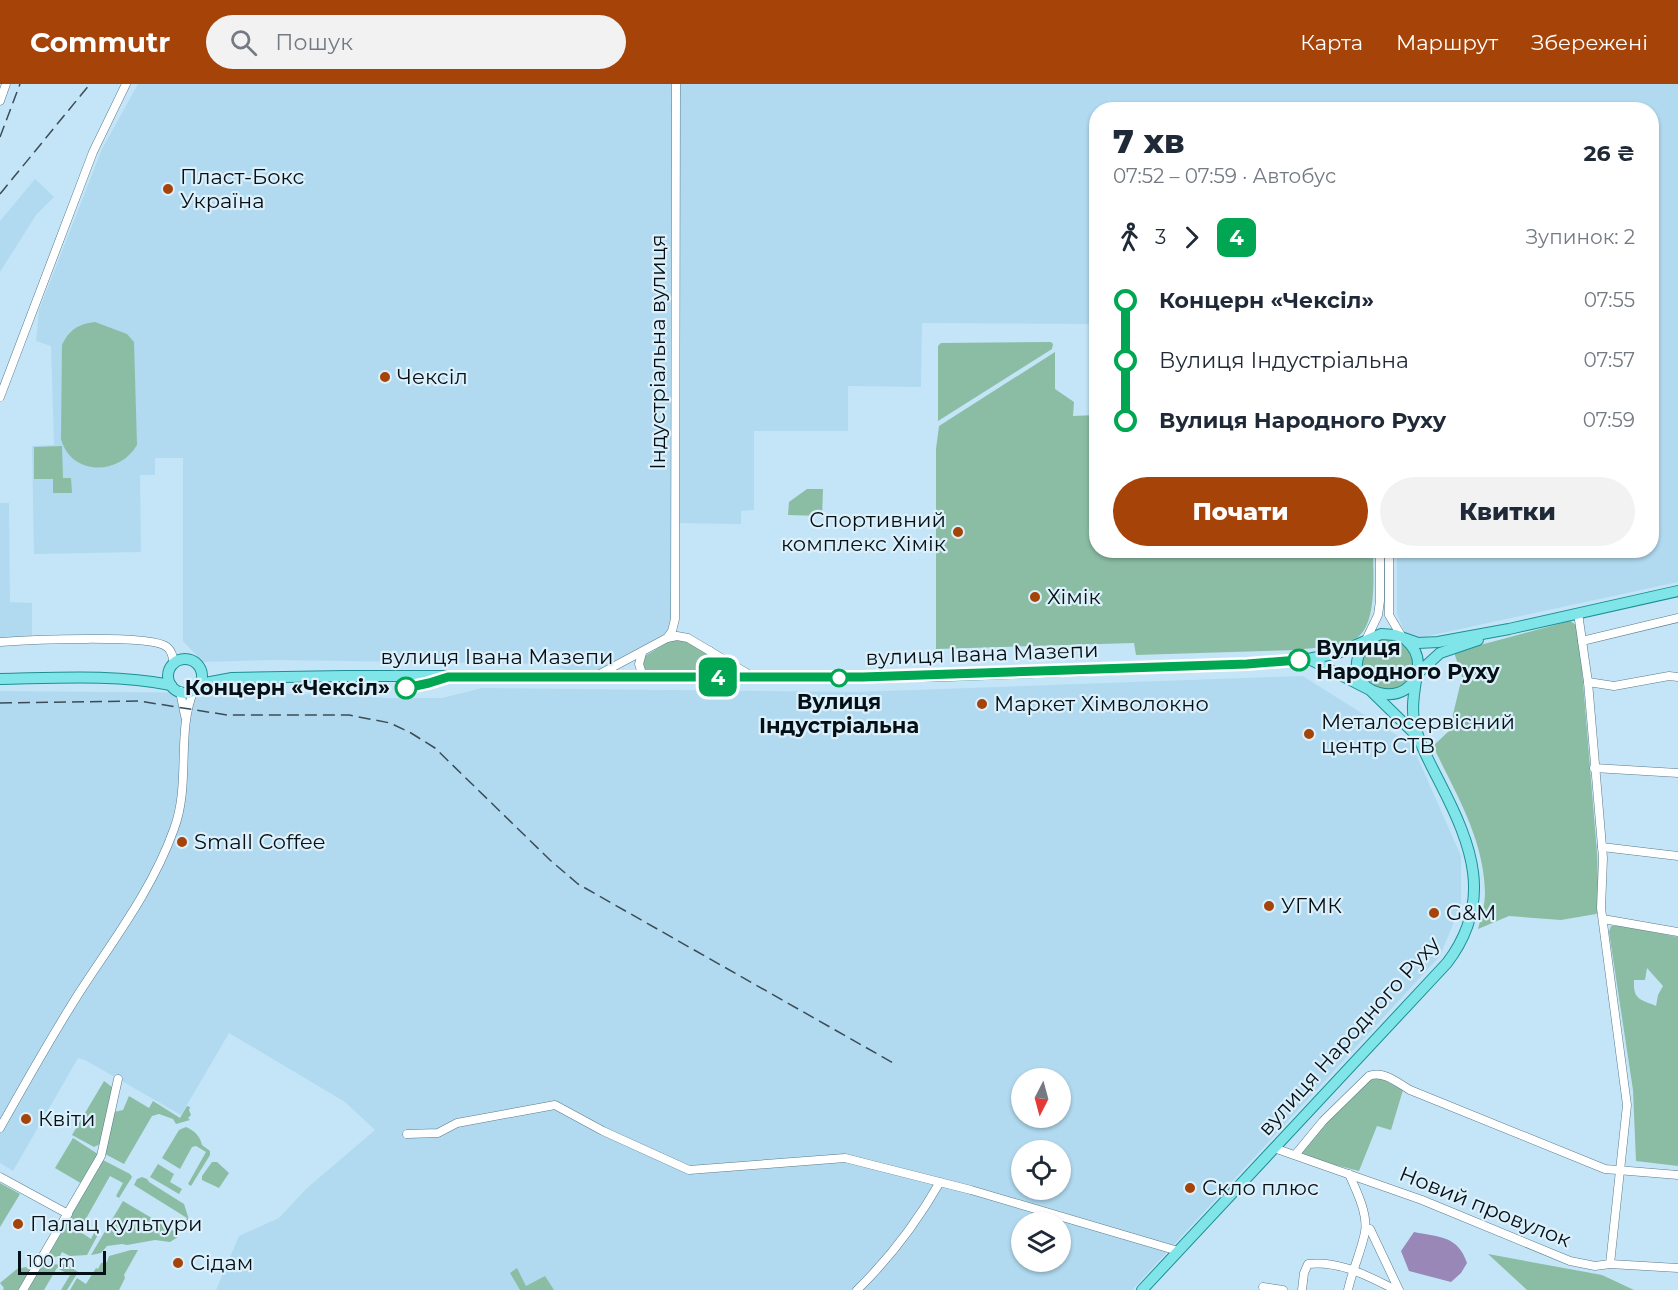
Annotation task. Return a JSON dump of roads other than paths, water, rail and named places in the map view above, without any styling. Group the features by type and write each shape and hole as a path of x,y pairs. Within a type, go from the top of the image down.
{"main road":[{"path":"1370,690 1361,681 1356,670 1359,652 1365,642 1382,634 1389,633 1418,643 1431,642 1509,629 1678,591"},
{"path":"1308,659 1370,690 1380,694 1395,694 1409,687 1417,674 1440,653 1509,629"},
{"path":"1402,637 1418,657 1417,674"},
{"name":"вулиця Івана Мазепи","path":"0,679 93,677 140,680 187,692 225,679 345,676 933,676 1247,664 1308,659 1338,653 1365,642"},
{"name":"вулиця Івана Мазепи","path":"140,680 182,660 191,660 198,665 201,671 225,679"},
{"path":"171,667 168,677 175,688"},
{"path":"197,687 202,679 201,671"},
{"name":"вулиця Народного Руху","path":"1142,1290 1457,950 1472,906 1475,882 1471,852 1413,720 1417,674"},
{"name":"вулиця Народного Руху","path":"1370,690 1419,737"}],"street":[{"path":"0,101 6,84"},
{"path":"0,397 93,152 126,84"},
{"name":"Індустріальна вулиця","path":"667,638 672,631 675,619 676,84"},
{"path":"1365,642 1379,608 1380,558"},
{"path":"1389,558 1389,615 1402,637"},
{"path":"1578,613 1588,682 1602,847 1601,908 1627,1105 1610,1264"},
{"path":"1582,640 1678,618"},
{"path":"675,619 681,632 688,638 753,677"},
{"path":"594,677 667,638 677,636 688,638"},
{"path":"0,642 86,639 157,642 168,648 173,657 171,667"},
{"path":"708,677 715,663 709,650"},
{"path":"642,653 639,664 643,677"},
{"path":"1588,682 1614,686 1669,676 1678,677"},
{"path":"0,1128 71,1006 159,868 175,827 181,801 186,720 197,687"},
{"path":"175,688 186,720"},
{"path":"1594,768 1678,773"},
{"path":"1602,847 1678,856"},
{"path":"1603,919 1678,932"},
{"path":"1295,1155 1323,1121 1369,1076 1376,1073 1410,1090 1605,1169 1678,1175"},
{"path":"23,1290 101,1156 118,1079"},
{"path":"407,1134 438,1133 457,1123 555,1106 603,1131 689,1170 845,1158 940,1182 1178,1251"},
{"name":"Новий провулок","path":"1274,1148 1422,1200 1570,1261 1595,1266 1610,1264 1678,1268"},
{"path":"1348,1290 1352,1269 1366,1230 1362,1208 1349,1174"},
{"path":"0,1177 68,1214"},
{"path":"857,1290 881,1267 924,1210 940,1182"},
{"path":"1366,1230 1370,1229 1397,1290"},
{"path":"1302,1290 1304,1273 1308,1264 1317,1263 1352,1269 1397,1290"},
{"path":"1263,1287 1283,1290"}],"railway":[{"path":"0,137 20,84"},
{"path":"0,194 90,84"},
{"path":"0,703 139,701 227,715 349,715 390,723 435,748 550,860 578,884 895,1064"}],"place":[{"name":"Пласт-Бокс Україна","path":"168,189"},
{"name":"Чексіл","path":"385,377"},
{"name":"Спортивний комплекс Хімік","path":"958,532"},
{"name":"Хімік","path":"1035,597"},
{"name":"Вулиця Народного Руху","path":"1299,660"},
{"name":"Вулиця Індустріальна","path":"839,678"},
{"name":"Концерн «Чексіл»","path":"406,688"},
{"name":"Маркет Хімволокно","path":"982,704"},
{"name":"Металосервісний центр СТВ","path":"1309,734"},
{"name":"Small Coffee","path":"182,842"},
{"name":"УГМК","path":"1269,906"},
{"name":"G&M","path":"1434,913"},
{"name":"Квіти","path":"26,1119"},
{"name":"Скло плюс","path":"1190,1188"},
{"name":"Палац культури","path":"18,1224"},
{"name":"Сідам","path":"178,1263"}]}
